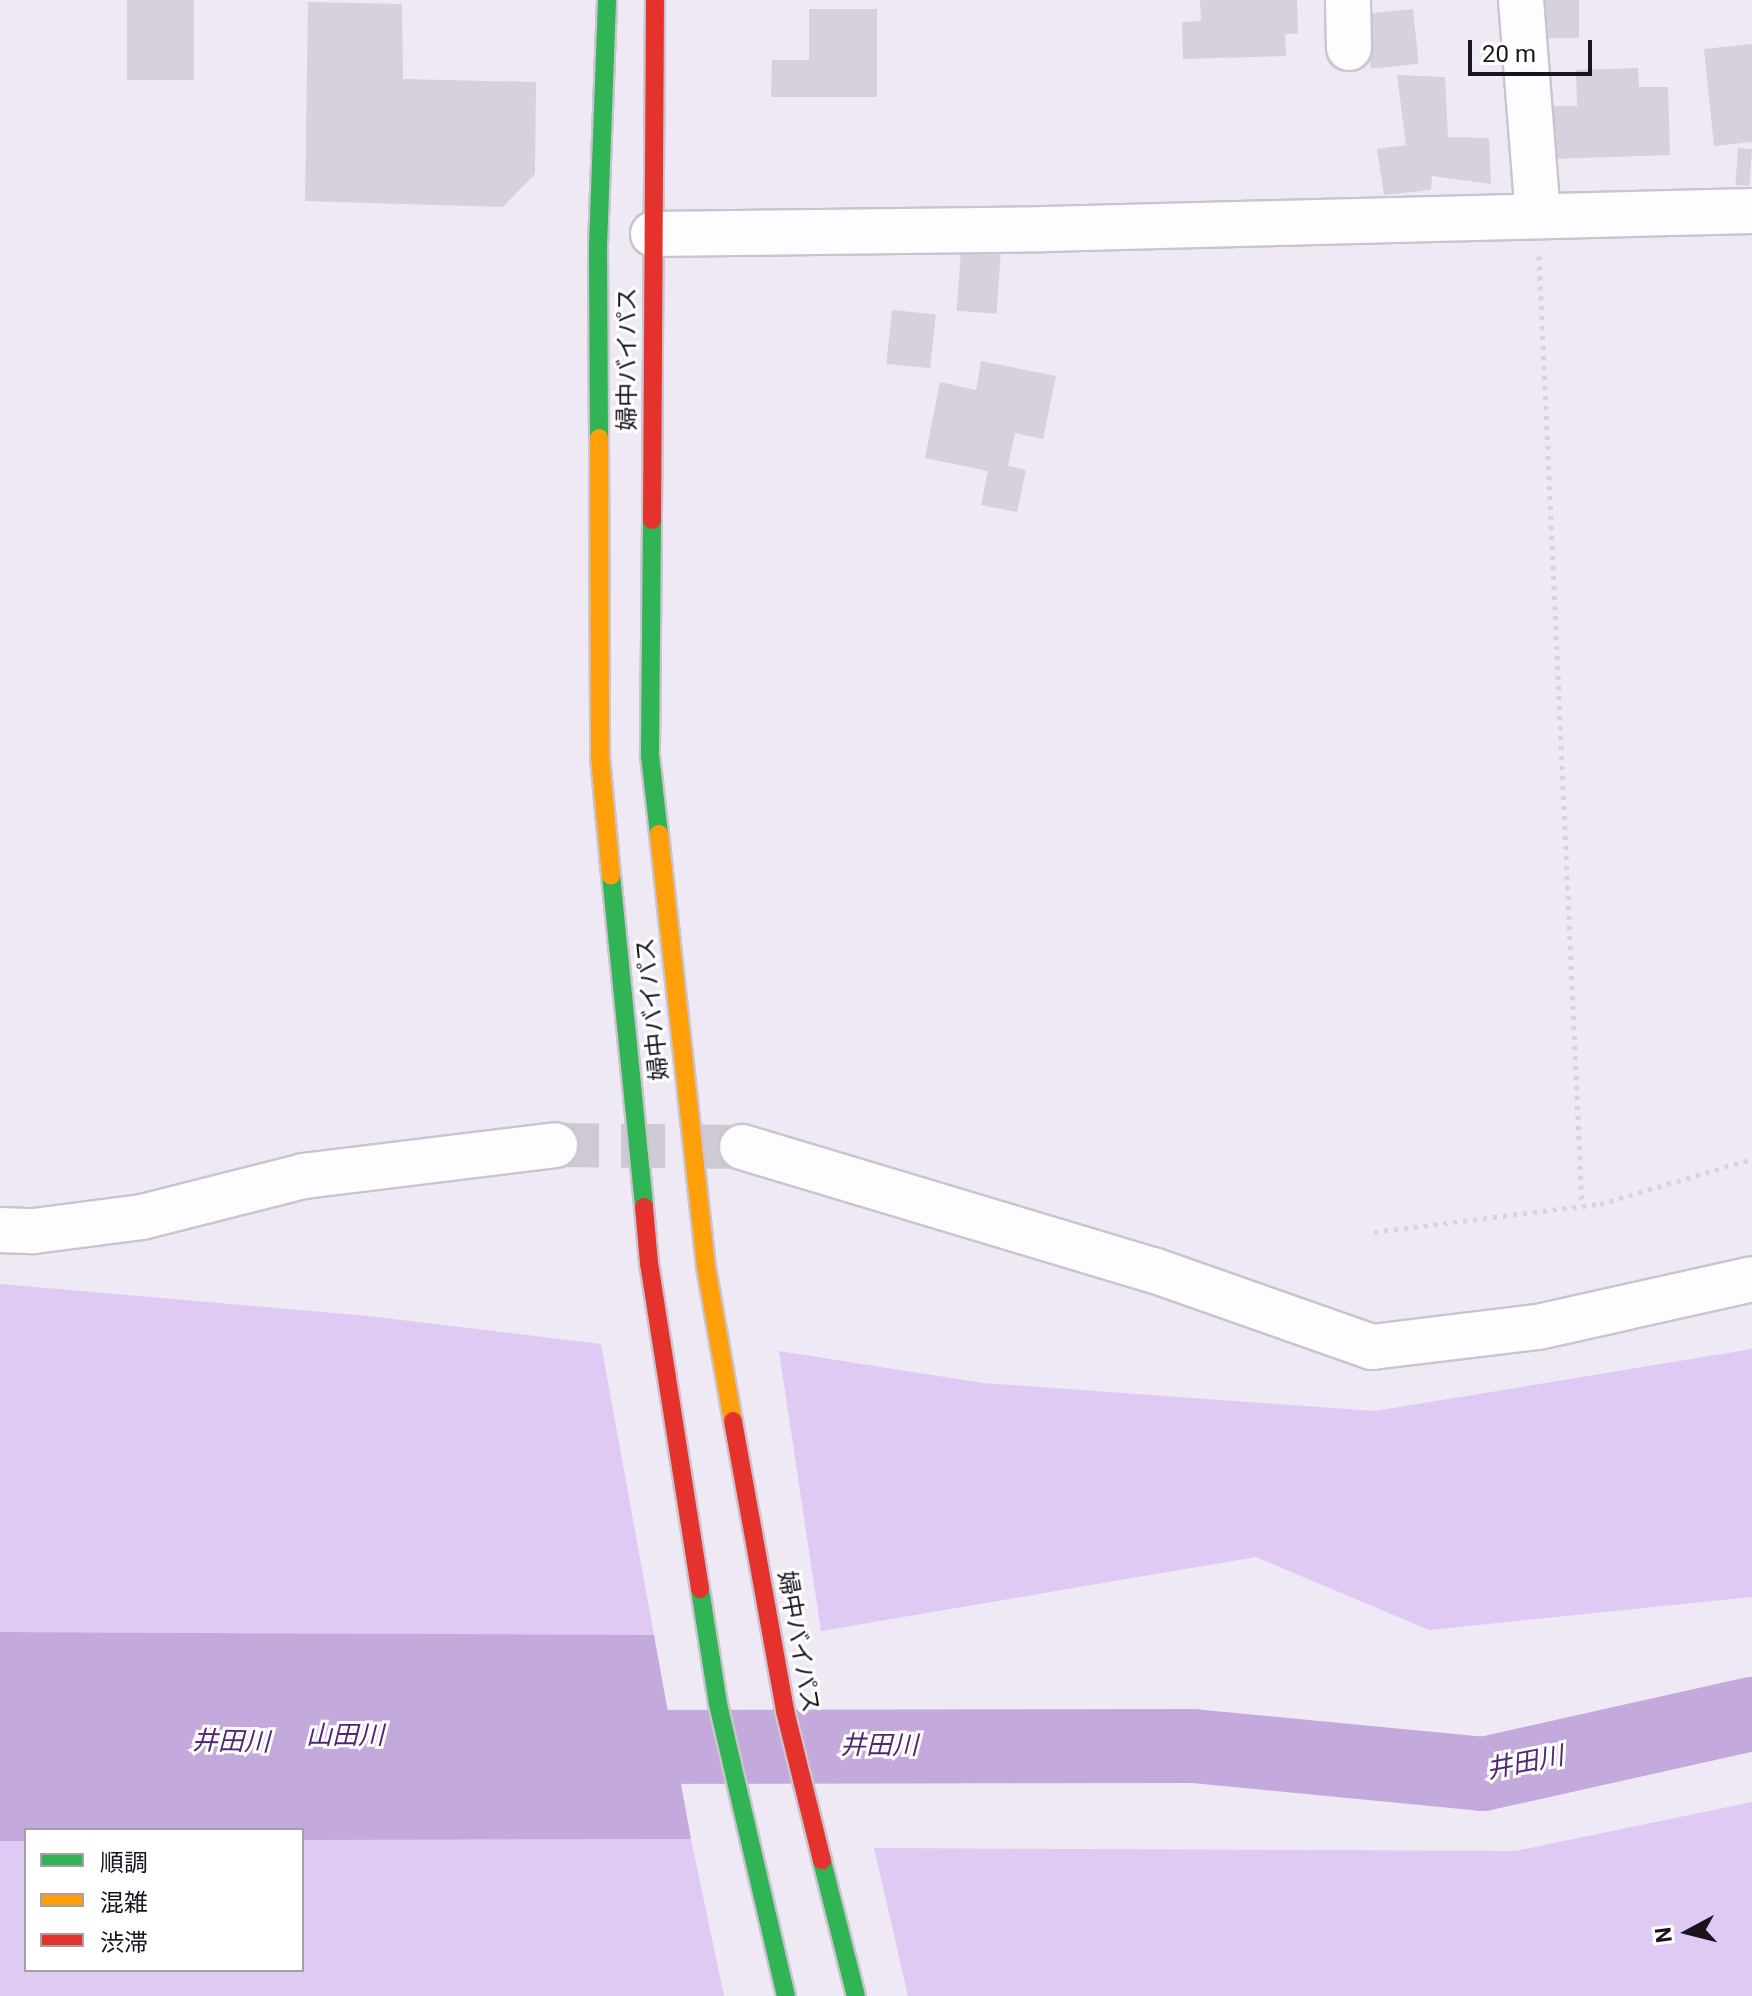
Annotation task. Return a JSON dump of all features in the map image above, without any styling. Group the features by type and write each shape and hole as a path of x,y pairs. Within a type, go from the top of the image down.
{"highway":[{"name":"婦中バイパス","path":"607,0 598,246 600,757 649,1263 718,1704 786,1996"},
{"name":"婦中バイパス","path":"655,0 650,756 706,1267 785,1711 856,1996"}],"street":[{"path":"1348,0 1349,48"},
{"path":"1521,0 1538,215"},
{"path":"653,234 1045,229 1752,211"},
{"path":"0,1230 34,1231 142,1217 304,1176 555,1145"},
{"path":"742,1147 1153,1270 1372,1347 1538,1327 1752,1279"}],"path":[{"path":"1538,215 1582,1206"},
{"path":"1374,1232 1582,1206 1752,1159"}],"shaded area":[{"path":"0,1284 368,1316 601,1344 654,1635 0,1632"},
{"path":"1752,1349 1752,1597 1429,1630 1256,1557 821,1631 779,1351 983,1383 1375,1411"},
{"path":"1752,1802 1752,1996 908,1996 874,1848 1515,1851"},
{"path":"691,1839 724,1996 0,1996 0,1841 24,1841 24,1972 304,1972 304,1840"}],"water":[{"name":"山田川","path":"0,1632 654,1635 691,1839 304,1840 304,1828 24,1828 24,1841 0,1841"}],"building":[{"path":"127,0 194,0 194,80 127,80"},
{"path":"1200,0 1297,0 1298,34 1285,34 1286,56 1183,59 1182,22 1201,21"},
{"path":"1538,0 1579,0 1579,38 1538,38"},
{"path":"308,2 402,4 403,79 536,82 535,174 503,207 305,201"},
{"path":"809,9 877,9 877,97 771,97 772,60 809,60"},
{"path":"1413,9 1419,64 1371,69 1365,14"},
{"path":"1752,44 1752,142 1714,146 1704,49"},
{"path":"1638,68 1639,87 1668,87 1670,155 1550,159 1548,106 1577,106 1576,70"},
{"path":"1397,75 1445,77 1448,137 1489,138 1491,184 1432,176 1431,190 1384,195 1377,149 1406,145"},
{"path":"1738,148 1752,149 1749,186 1735,185"},
{"path":"961,249 1001,252 997,314 957,311"},
{"path":"892,310 936,315 930,368 886,364"},
{"path":"981,361 1056,376 1043,439 1015,433 1008,466 1026,470 1017,512 981,505 988,471 925,458 940,382 976,390"}],"waterway":[{"name":"井田川","path":"573,1747 1193,1746 1483,1774 1752,1714"}],"tunnel":[{"path":"555,1145 742,1147"}],"traffic: fast":[{"path":"599,438 598,246 607,0"},
{"path":"652,520 650,756 659,834"},
{"path":"611,875 644,1207"},
{"path":"700,1589 718,1704 786,1996"},
{"path":"822,1861 856,1996"}],"traffic: slow":[{"path":"599,438 600,757 611,875"},
{"path":"659,834 706,1267 733,1421"}],"traffic: jam":[{"path":"652,520 655,0"},
{"path":"644,1207 649,1263 700,1589"},
{"path":"733,1421 785,1711 822,1861"}]}
